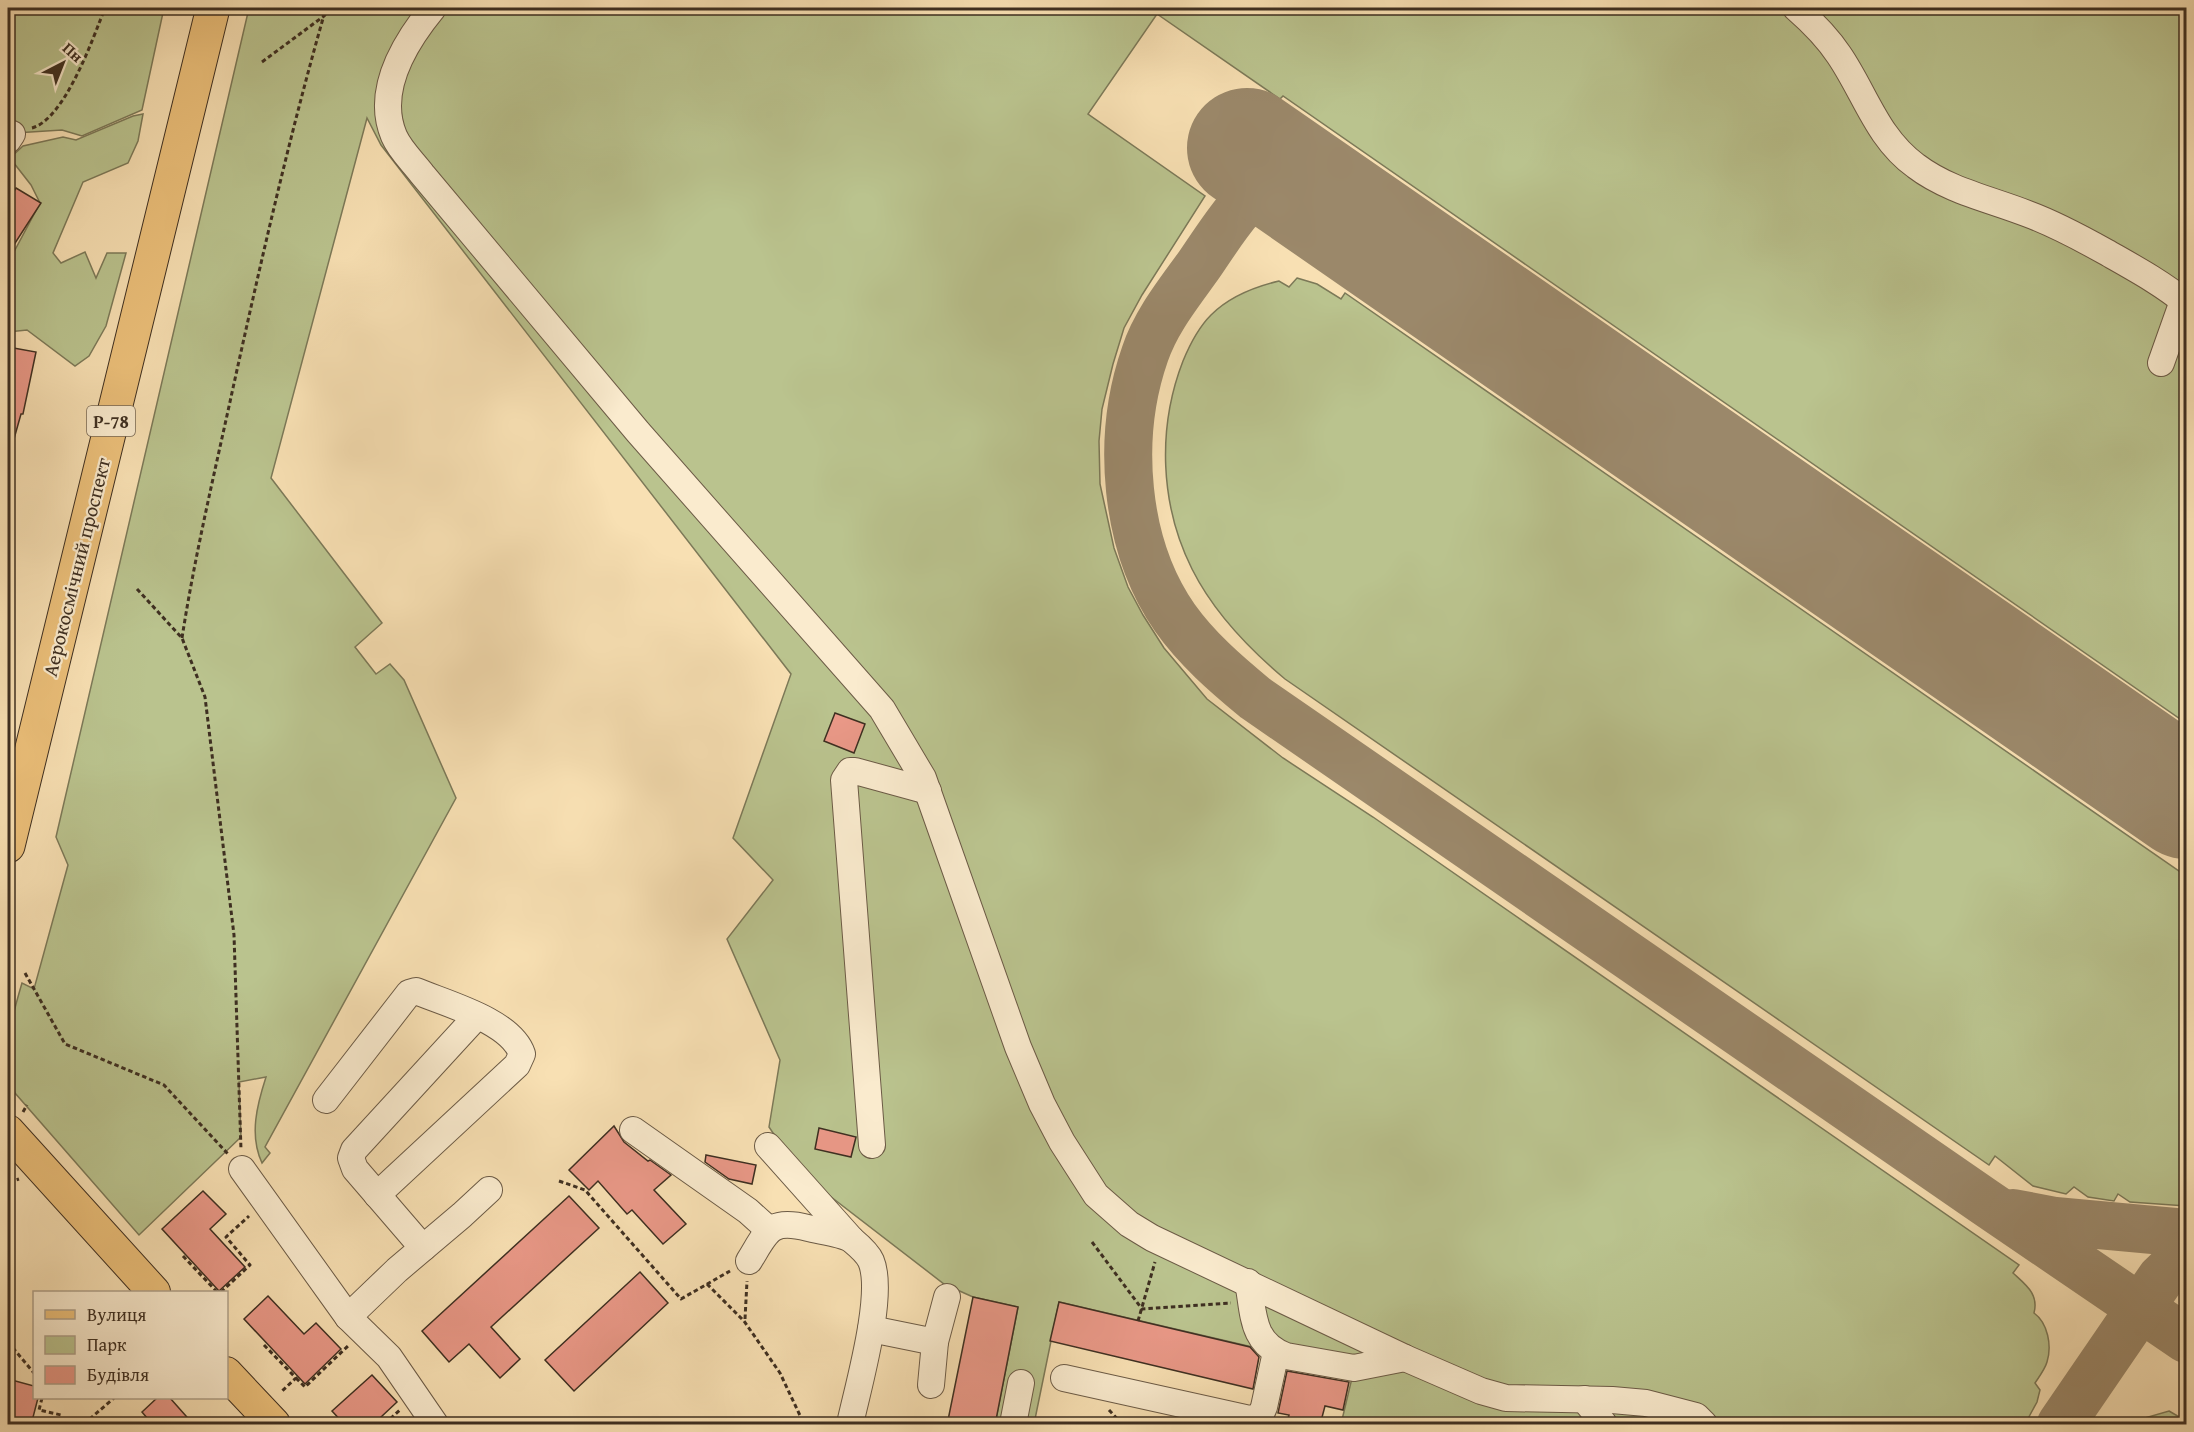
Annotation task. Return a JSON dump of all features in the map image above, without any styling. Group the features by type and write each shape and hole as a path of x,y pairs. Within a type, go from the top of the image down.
{"highway":[{"name":"Аерокосмічний проспект","path":"8,839 213,8"}],"main road":[{"path":"8,1131 152,1291"},
{"path":"228,1375 273,1425"}],"street":[{"path":"433,8 406,46 392,81 387,103 389,120 395,138 422,174 638,432 882,709 910,754 928,791 1018,1047 1042,1104 1062,1142 1096,1195 1129,1224 1250,1292 1464,1385 1506,1398 1646,1403 1696,1416 1704,1425"},
{"path":"1796,8 1825,36 1839,56 1889,142 1918,168 1937,180 2032,215 2072,234 2149,277 2185,301 2162,363"},
{"path":"872,1145 844,780 850,771 855,771 928,791"},
{"path":"326,1100 408,993 416,991 477,1016 510,1034 519,1044 522,1054 517,1065 377,1195"},
{"path":"423,1248 355,1168 351,1158 354,1150 477,1016"},
{"path":"633,1130 747,1211 768,1229"},
{"path":"768,1146 870,1259 875,1276 871,1329 850,1425"},
{"path":"242,1169 355,1325 389,1357 435,1425"},
{"path":"355,1325 397,1270 489,1190"},
{"path":"748,1261 768,1229 777,1225 797,1225 851,1239"},
{"path":"1250,1292 1256,1329 1264,1343 1276,1352 1286,1356 1354,1368 1405,1358"},
{"path":"931,1385 935,1342 947,1297"},
{"path":"871,1329 935,1342"},
{"path":"1064,1378 1245,1421 1256,1418 1262,1413 1276,1352"},
{"path":"1013,1425 1021,1383"},
{"path":"1584,1399 1604,1425"}],"path":[{"path":"9,136 39,126 54,114 80,67 105,8"},
{"path":"182,638 190,585 250,314 326,8"},
{"path":"262,62 324,16 331,8"},
{"path":"137,589 182,638 205,696 234,936 242,1169"},
{"path":"25,973 65,1044 164,1085 242,1169"},
{"path":"8,1191 13,1181 23,1177"},
{"path":"559,1181 585,1190 681,1299 748,1261"},
{"path":"221,1291 250,1265 226,1237 265,1202"},
{"path":"1138,1321 1161,1241"},
{"path":"1092,1242 1142,1309"},
{"path":"183,1256 217,1291"},
{"path":"744,1321 748,1261"},
{"path":"707,1284 744,1321 780,1373 804,1425"},
{"path":"1142,1309 1250,1292"},
{"path":"264,1345 305,1387 355,1325"},
{"path":"8,1342 33,1372"},
{"path":"281,1392 296,1378"},
{"path":"42,1399 39,1410 61,1415"},
{"path":"84,1425 113,1399"},
{"path":"334,1425 339,1420 342,1425"}],"green space":[{"path":"8,8 164,8 142,110 82,136 62,130 15,133 8,121"},
{"path":"249,8 2186,8 2186,723 1283,96 1280,99 1157,14 1088,114 1205,196 1142,295 1124,328 1102,409 1099,441 1100,484 1114,548 1128,587 1164,648 1207,699 1283,758 1373,817 2019,1265 2013,1273 2033,1295 2034,1313 2046,1329 2049,1349 2046,1365 2035,1383 2040,1390 2037,1402 2025,1424 1341,1424 1352,1378 1261,1349 1059,1302 1034,1424 995,1424 1018,1307 973,1297 944,1284 800,1173 769,1127 780,1060 727,939 773,880 733,838 791,674 381,145 367,118 271,478 382,623 355,647 376,674 390,664 404,680 456,798 265,1147 270,1153 262,1163 255,1131 257,1109 266,1077 239,1082 241,1137 139,1235 15,1093 8,1065 9,1038 22,983 34,989 68,865 56,837"},
{"path":"143,114 138,141 128,163 83,182 53,253 61,263 85,252 96,278 107,253 126,253 106,326 89,356 75,366 27,330 8,332 8,263 40,203 31,185 10,158 23,146 63,137 76,140"},
{"path":"1297,278 1317,284 1341,299 1345,293 2186,876 2186,1206 2130,1202 2118,1194 2114,1201 2088,1197 2074,1187 2066,1194 2033,1186 1995,1156 1989,1165 1285,679 1245,642 1221,615 1201,585 1181,544 1168,493 1166,439 1169,413 1183,361 1206,320 1218,308 1243,293 1279,281 1289,287"},
{"path":"2169,1411 2181,1418 2186,1411 2186,1424 2124,1424"}],"building":[{"path":"16,188 41,203 8,254 8,201"},
{"path":"8,347 36,352 23,414 21,414 12,446 8,446"},
{"path":"835,713 865,724 854,753 824,741"},
{"path":"614,1126 624,1142 671,1175 654,1190 686,1224 663,1244 632,1210 627,1214 598,1181 589,1190 569,1170"},
{"path":"819,1128 856,1137 851,1157 815,1149"},
{"path":"706,1155 756,1165 752,1184 729,1179 705,1162"},
{"path":"203,1191 226,1214 210,1229 245,1267 219,1291 162,1229"},
{"path":"569,1196 599,1228 491,1327 520,1359 500,1378 469,1344 449,1362 422,1331"},
{"path":"640,1272 668,1303 574,1391 545,1360"},
{"path":"268,1296 304,1334 316,1323 341,1349 305,1384 244,1319"},
{"path":"973,1297 1018,1307 995,1425 947,1425"},
{"path":"1059,1302 1250,1347 1259,1357 1253,1389 1050,1341"},
{"path":"1287,1371 1349,1382 1343,1410 1325,1406 1320,1425 1286,1425 1289,1415 1278,1413"},
{"path":"372,1375 397,1402 381,1417 388,1425 345,1425 332,1411"},
{"path":"8,1379 33,1386 33,1399 38,1399 31,1425 8,1425"},
{"path":"156,1399 171,1399 194,1425 153,1425 142,1412"}],"taxiway":[{"path":"1349,219 1314,202 1278,192 1257,198 1243,206 1228,223 1176,297 1150,342 1136,386 1130,420 1128,455 1130,490 1135,524 1145,558 1158,589 1175,618 1202,651 1255,698 2186,1339"},
{"path":"2013,1213 2055,1221 2186,1233"},
{"path":"2061,1424 2161,1278 2186,1254"}],"runway":[{"path":"1247,148 2186,799"}]}
